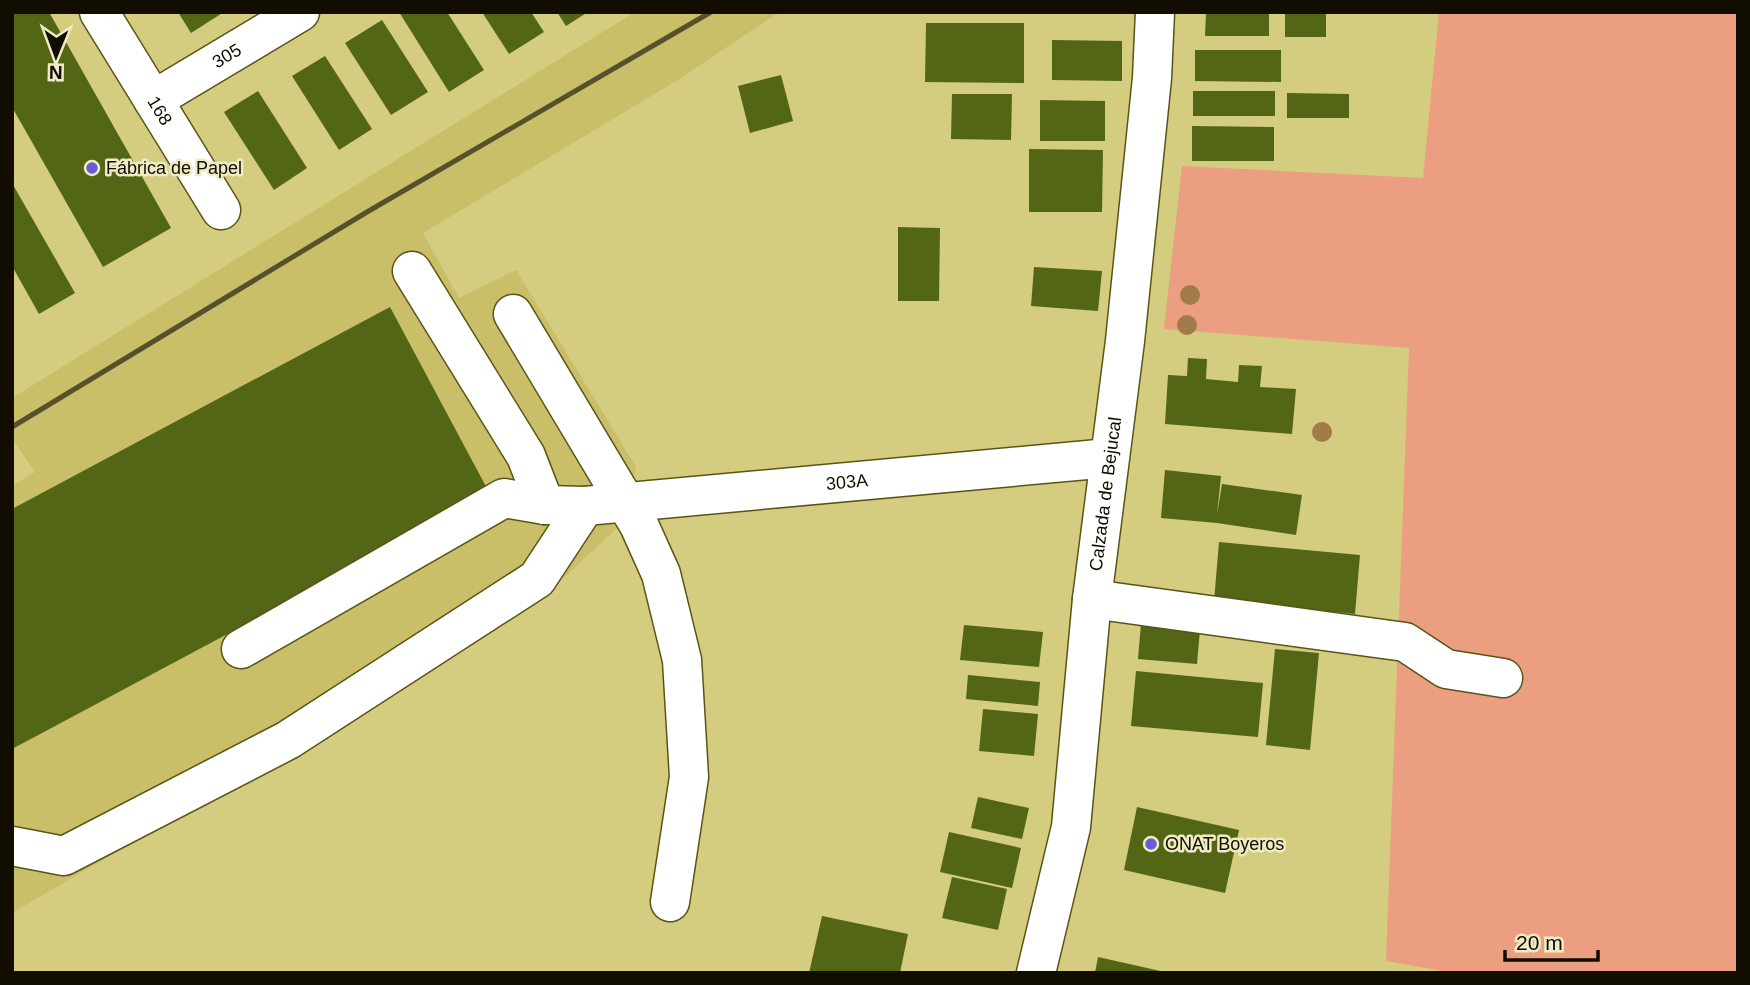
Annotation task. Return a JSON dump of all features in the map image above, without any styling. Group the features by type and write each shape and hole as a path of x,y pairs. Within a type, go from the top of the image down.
{"main road":[{"name":"168","path":"99,12 221,210"},
{"name":"305","path":"153,100 300,12"},
{"name":"Calzada de Bejucal","path":"1036,973 1071,827 1093,599 1125,341 1152,78 1155,12"},
{"path":"412,271 526,456 545,505"},
{"path":"513,314 639,524 661,574 682,660 689,777 670,902"},
{"name":"303A","path":"241,649 504,498 545,505 585,506 1109,458"},
{"path":"12,846 64,856 288,740 537,579 585,506"},
{"path":"1093,599 1405,642 1446,669 1503,678"}],"shaded area":[{"path":"635,12 779,12 681,78 423,233 459,298 516,270 636,467 620,525 566,576 296,747 12,913 12,486 35,472 12,438 12,398"},
{"path":"1439,12 1738,12 1738,973 1454,973 1386,961 1409,348 1164,329 1182,166 1423,178"}],"building":[{"name":"Fábrica de Papel","path":"12,12 49,12 171,228 103,267 12,107"},
{"path":"178,12 224,12 191,33"},
{"path":"399,12 447,12 484,70 449,92"},
{"path":"482,12 531,12 544,32 509,54"},
{"path":"557,12 588,12 566,26"},
{"path":"1206,12 1269,12 1269,36 1205,36"},
{"path":"1285,12 1326,12 1326,37 1285,37"},
{"path":"382,20 428,92 391,115 345,43"},
{"path":"926,23 1024,23 1024,83 925,82"},
{"path":"1052,40 1122,41 1122,81 1052,80"},
{"path":"1195,50 1281,50 1281,82 1195,81"},
{"path":"325,56 372,129 339,150 292,76"},
{"path":"781,75 793,121 750,133 738,86"},
{"path":"258,91 307,168 274,190 224,112"},
{"path":"1193,91 1275,91 1275,116 1193,116"},
{"path":"1287,93 1349,94 1349,118 1287,118"},
{"path":"952,94 1012,94 1011,140 951,139"},
{"path":"1040,100 1105,101 1105,141 1040,141"},
{"path":"1192,126 1274,127 1274,161 1192,161"},
{"path":"1029,149 1103,150 1102,212 1029,212"},
{"path":"12,183 75,293 39,314 12,266"},
{"path":"898,227 940,228 939,301 898,301"},
{"path":"1034,267 1102,271 1098,311 1031,306"},
{"path":"390,307 490,494 12,749 12,509"},
{"path":"1188,358 1207,359 1206,379 1238,382 1239,365 1262,366 1260,387 1296,389 1292,434 1165,424 1168,375 1187,376"},
{"path":"1165,470 1221,476 1217,515 1222,484 1302,495 1296,535 1161,518"},
{"path":"1219,542 1360,555 1355,614 1214,601"},
{"path":"1142,612 1201,618 1197,664 1138,659"},
{"path":"964,625 1043,632 1039,667 960,660"},
{"path":"1275,649 1319,653 1310,750 1266,745"},
{"path":"1136,671 1263,683 1258,737 1131,726"},
{"path":"968,675 1040,682 1038,706 966,699"},
{"path":"983,709 1038,714 1034,756 979,751"},
{"path":"978,797 1029,808 1022,839 971,828"},
{"path":"1137,807 1239,830 1225,893 1124,870"},
{"path":"949,832 1021,848 1012,888 940,872"},
{"path":"952,877 1007,889 998,930 942,918"},
{"path":"822,916 908,934 900,973 809,973"},
{"path":"1098,957 1165,972 1165,973 1095,973"}],"railway":[{"path":"12,427 367,212 711,12"}],"place":[{"name":"Fábrica de Papel","path":"92,168"},
{"name":"ONAT Boyeros","path":"1151,844"}]}
